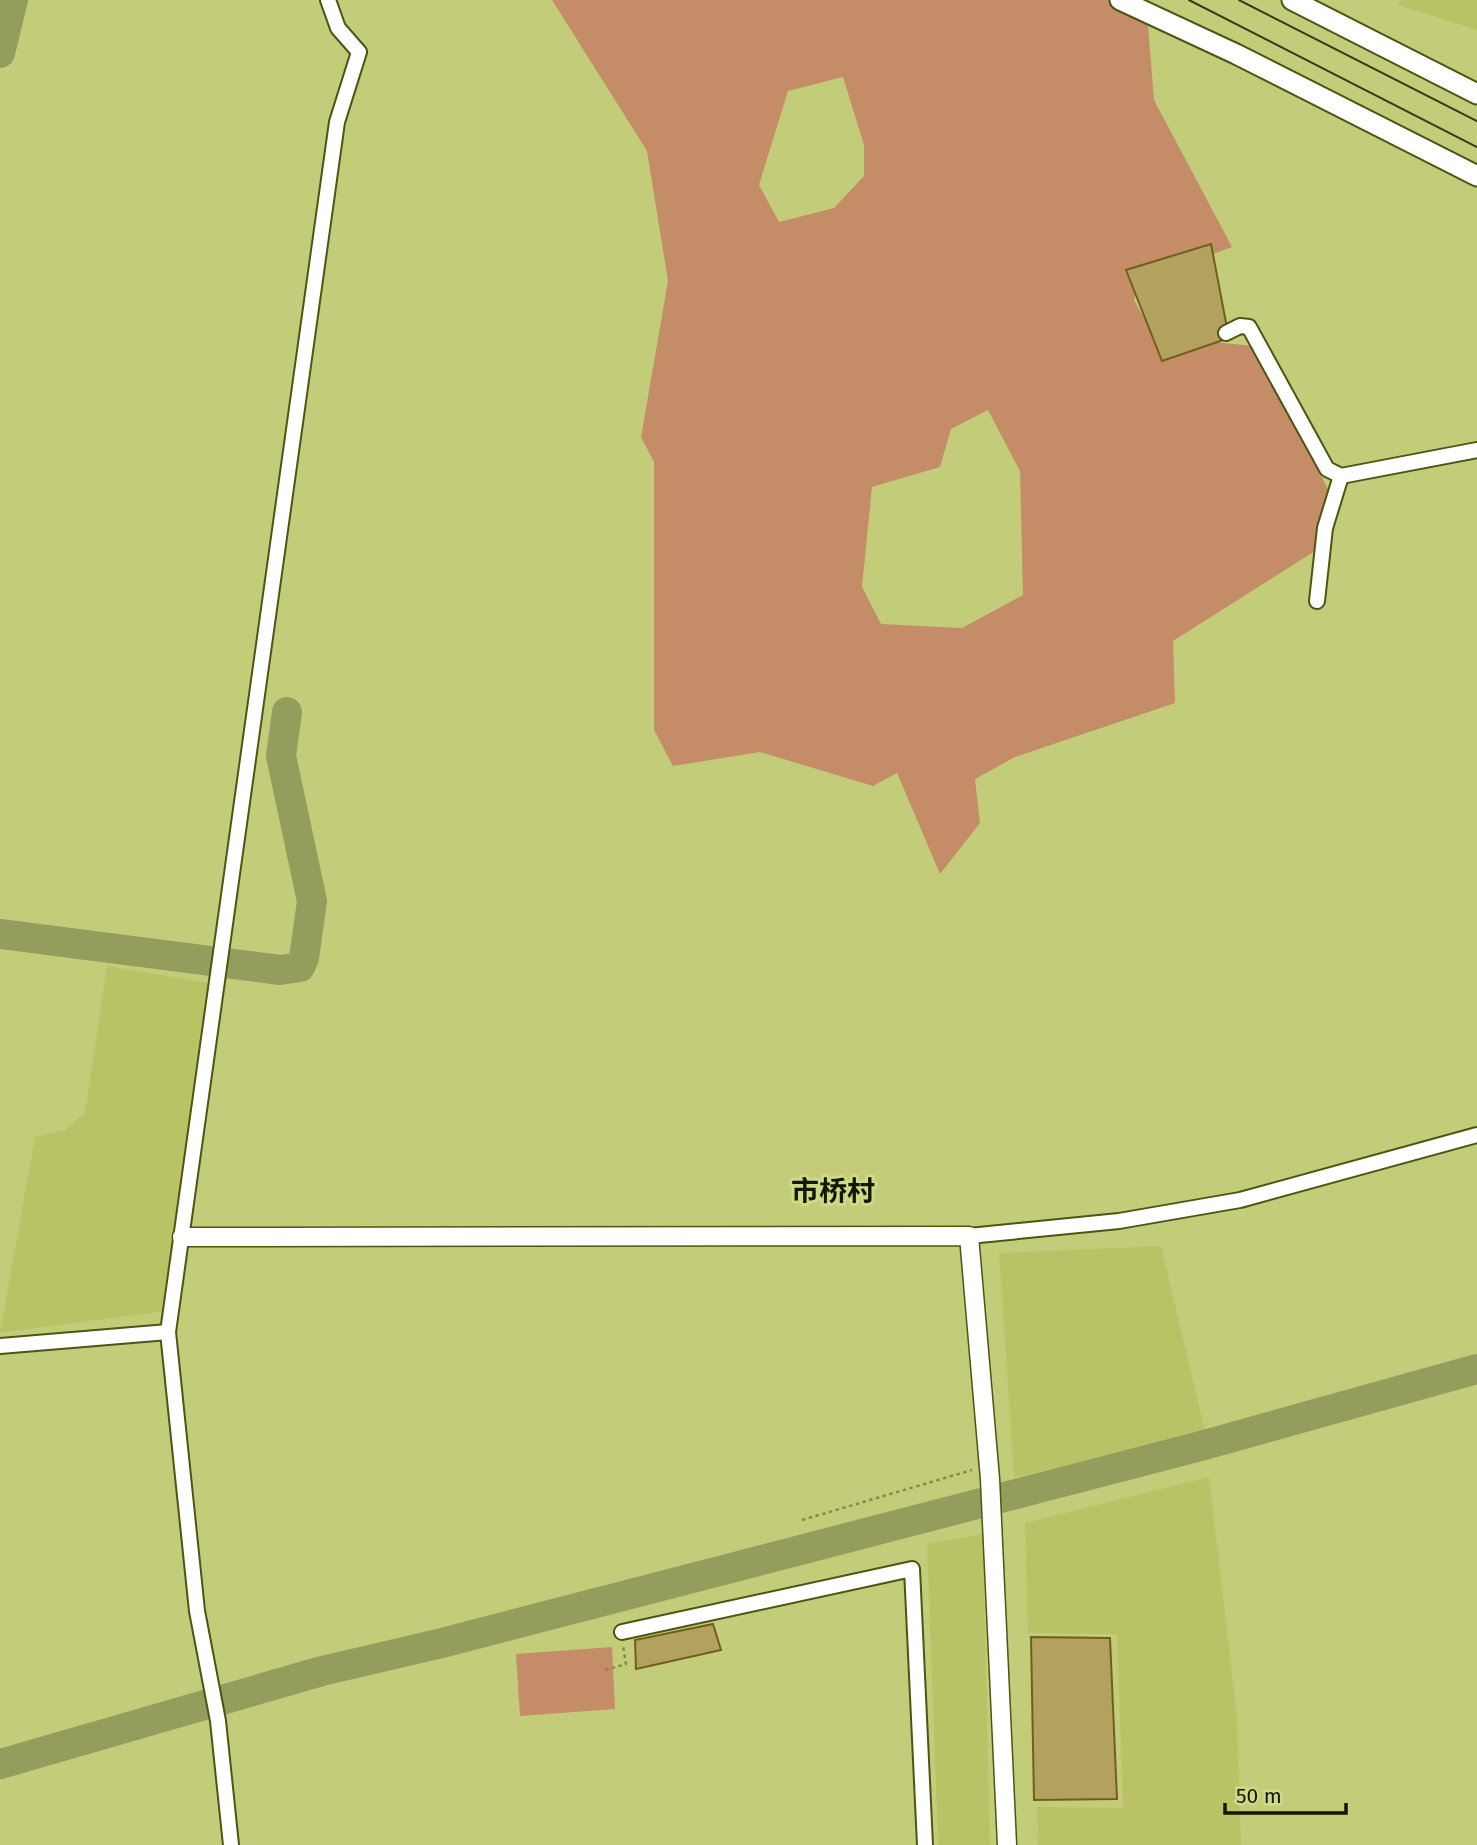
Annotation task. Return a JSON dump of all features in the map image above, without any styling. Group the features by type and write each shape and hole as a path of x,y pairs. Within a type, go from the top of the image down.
{"main road":[{"path":"1120,0 1236,54 1477,176"},
{"path":"1292,0 1477,94"}],"street":[{"path":"231,1845 218,1721 197,1611 168,1332 337,122 359,52 338,29 328,0"},
{"path":"1226,333 1240,326 1250,327 1327,470 1341,476 1477,450"},
{"path":"1317,601 1325,528 1341,476"},
{"path":"182,1237 970,1236 1119,1221 1240,1200 1477,1135"},
{"path":"970,1236 989,1472 1007,1845"},
{"path":"0,1346 168,1332"},
{"path":"621,1632 912,1569 925,1845"}],"path":[{"path":"802,1520 989,1472"},
{"path":"605,1670 626,1664 621,1632"}],"shaded area":[{"path":"552,0 1146,0 1154,100 1232,247 1140,281 1134,300 1154,336 1253,346 1337,506 1326,544 1173,641 1175,703 1015,757 975,779 980,823 940,874 897,773 873,786 760,752 673,766 654,730 654,462 641,437 668,281 647,151","holes":["843,77 864,145 864,176 834,208 779,222 759,185 788,91","988,410 1020,471 1023,595 962,628 881,624 862,587 872,487 940,467 951,429"]},
{"path":"1400,0 1477,0 1477,30 1398,5"},
{"path":"107,966 209,983 165,1311 0,1333 35,1137 65,1130 85,1113"},
{"path":"1161,1246 1205,1431 1014,1478 999,1253"},
{"path":"1209,1477 1237,1716 1241,1845 1038,1845 1037,1807 1123,1808 1117,1634 1028,1633 1025,1523"},
{"path":"983,1534 990,1845 938,1845 927,1544"},
{"path":"612,1647 615,1709 520,1716 516,1654"}],"building":[{"path":"1211,244 1229,338 1162,361 1126,270"},
{"path":"713,1624 721,1650 636,1669 635,1640"},
{"path":"1031,1637 1110,1638 1117,1799 1034,1800"}],"waterway":[{"path":"0,53 13,0"},
{"path":"0,934 280,970 300,967 304,958 312,901 281,756 287,712"},
{"path":"0,1764 322,1671 442,1643 1197,1447 1477,1369"}],"tram line":[{"path":"1189,0 1477,147"},
{"path":"1239,0 1477,121"}],"district":[{"name":"市桥村","path":"833,1191"}]}
